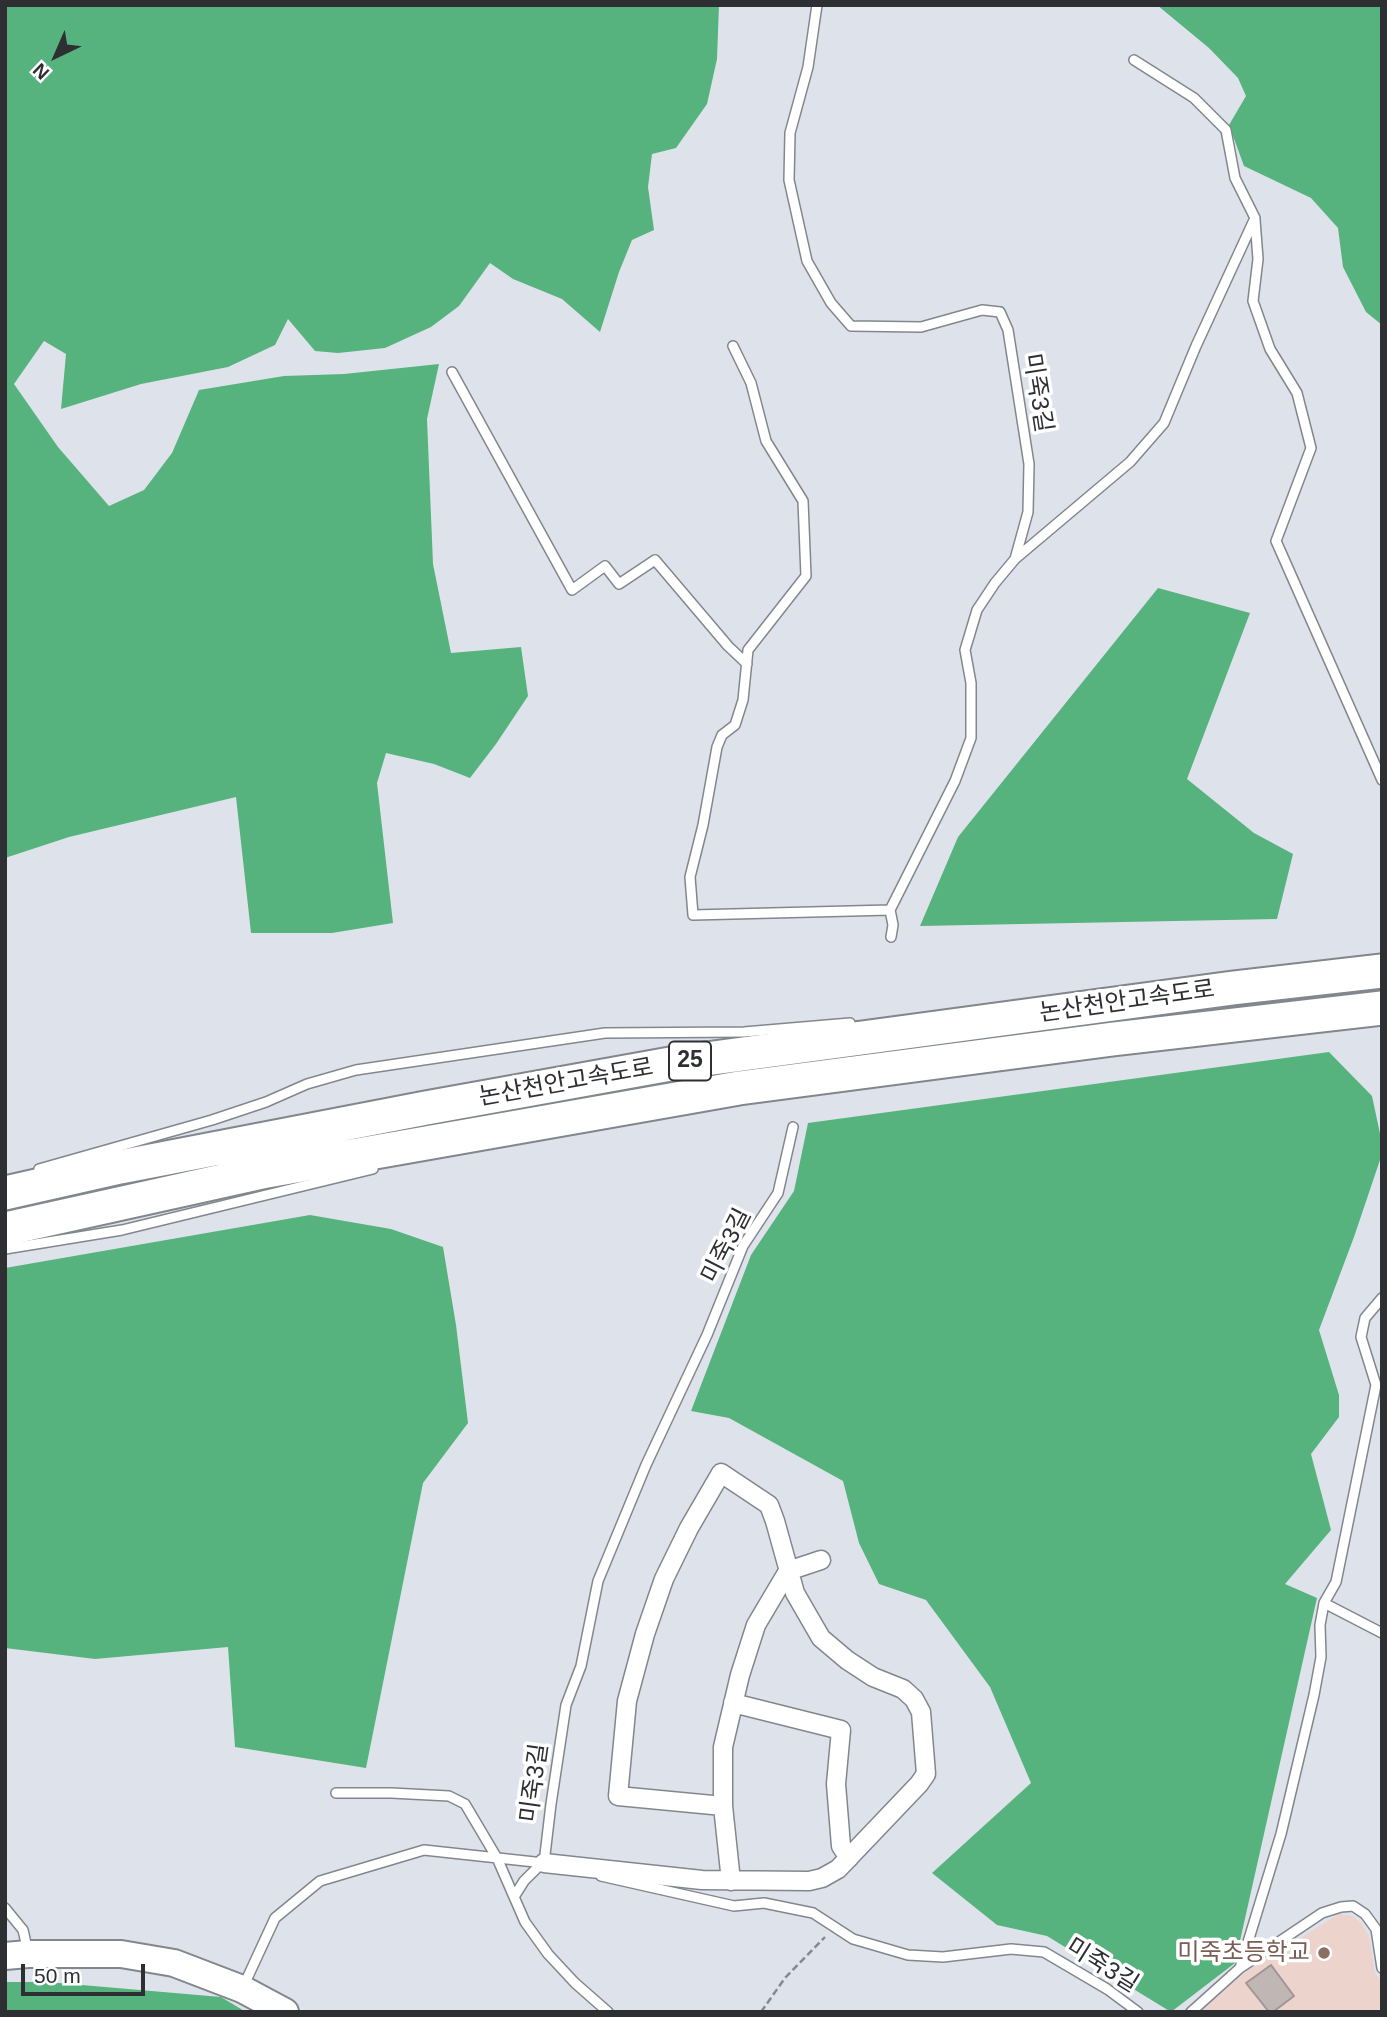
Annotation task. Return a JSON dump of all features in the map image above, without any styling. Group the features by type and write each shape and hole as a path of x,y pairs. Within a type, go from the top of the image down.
{"highway":[{"name":"논산천안고속도로","path":"16,1183 676,1063 970,1018 1382,971"},
{"name":"논산천안고속도로","path":"5,1229 267,1171 739,1088 1113,1039 1382,1009"}],"street":[{"path":"543,1863 702,1881 809,1881 822,1878 838,1869 849,1858 919,1784 926,1773 921,1712 914,1699 903,1689 864,1671 821,1638 795,1593 769,1505 721,1473 689,1528 664,1579 645,1634 627,1701 618,1796 723,1806"},
{"path":"731,1881 723,1806 723,1747 733,1703 757,1625 788,1571 821,1560"},
{"path":"733,1703 841,1730 836,1784 841,1846 849,1858"},
{"path":"17,1955 121,1954 174,1963 242,1989 285,2012"}],"lane":[{"name":"미죽3길","path":"817,5 808,67 790,133 789,180 807,261 831,303 851,326 921,327 982,310 1000,312 1008,330 1030,464 1028,512 1015,559 977,610 965,650 971,683 971,738 955,781 890,910 893,925 891,937"},
{"path":"1134,60 1194,98 1226,130 1235,178 1255,218 1258,259 1253,301 1270,349 1297,393 1311,448 1276,541 1382,780"},
{"path":"1015,559 1130,461 1164,423 1255,218"},
{"path":"733,346 751,383 766,441 803,502 806,576 748,650 743,700 736,725 722,735 717,747 703,825 690,877 693,915 890,910"},
{"path":"452,372 572,590 605,566 619,584 655,560 728,646 747,664"},
{"path":"16,1183 266,1102 307,1084 356,1070 605,1033 744,1032 864,1022"},
{"path":"556,1132 586,1114"},
{"name":"미죽3길","path":"793,1127 778,1194 743,1246 707,1335 646,1465 598,1581 581,1666 566,1705 543,1863 734,1906 764,1903 813,1913 853,1939 908,1955 943,1957 1011,1949 1044,1952 1107,1989 1138,2012"},
{"path":"5,1249 122,1230 382,1167"},
{"path":"1240,1968 1281,1834 1314,1695 1321,1657 1320,1625 1325,1603 1336,1581 1376,1385 1361,1338 1365,1318 1382,1298"},
{"path":"1325,1603 1382,1633"},
{"path":"336,1793 449,1796 465,1804 498,1858 525,1922 548,1954 608,2012"},
{"path":"242,1989 275,1918 320,1881 424,1850 543,1863"},
{"path":"514,1897 524,1881 543,1863"},
{"path":"1191,2012 1240,1968 1322,1913 1341,1907 1353,1906 1365,1914 1376,1929 1382,1968"},
{"path":"5,1908 23,1930 17,1955"}],"path":[{"path":"761,2012 785,1978 836,1927"}],"shaded area":[{"name":"미죽초등학교","path":"1339,1914 1353,1916 1369,1936 1375,1973 1382,1981 1382,2012 1199,2012 1247,1971"}],"green space":[{"path":"5,5 719,5 717,59 707,104 676,148 652,154 648,187 654,230 632,240 600,332 562,299 513,279 490,263 459,306 431,327 385,348 338,353 315,351 288,319 275,345 228,367 141,384 61,409 66,354 44,341 14,384 58,447 109,506 144,490 172,453 199,390 284,376 344,374 439,364 427,419 433,564 451,653 521,647 528,696 470,778 434,764 386,753 377,783 393,923 332,933 251,933 236,797 69,837 5,858"},
{"path":"1157,5 1382,5 1382,325 1366,312 1343,267 1338,228 1311,198 1244,166 1229,125 1246,96 1238,78 1209,48"},
{"path":"1158,588 1250,613 1187,779 1254,833 1293,854 1277,919 920,926 958,837"},
{"path":"1329,1052 1372,1096 1382,1143 1382,1154 1319,1330 1339,1395 1339,1417 1311,1454 1331,1530 1285,1584 1317,1598 1235,1963 1171,2012 1047,1936 997,1925 932,1873 1031,1783 990,1687 926,1600 879,1584 859,1543 843,1481 729,1418 691,1411 751,1255 794,1191 808,1123"},
{"path":"310,1215 391,1229 443,1247 468,1423 423,1483 366,1768 235,1747 228,1647 95,1659 5,1648 5,1268"},
{"path":"5,1982 47,1982 221,1997 246,2012 5,2012"}],"building":[{"path":"1271,1965 1294,1996 1273,2012 1269,2012 1246,1983"}],"place":[{"name":"미죽초등학교","path":"1324,1953"}]}
